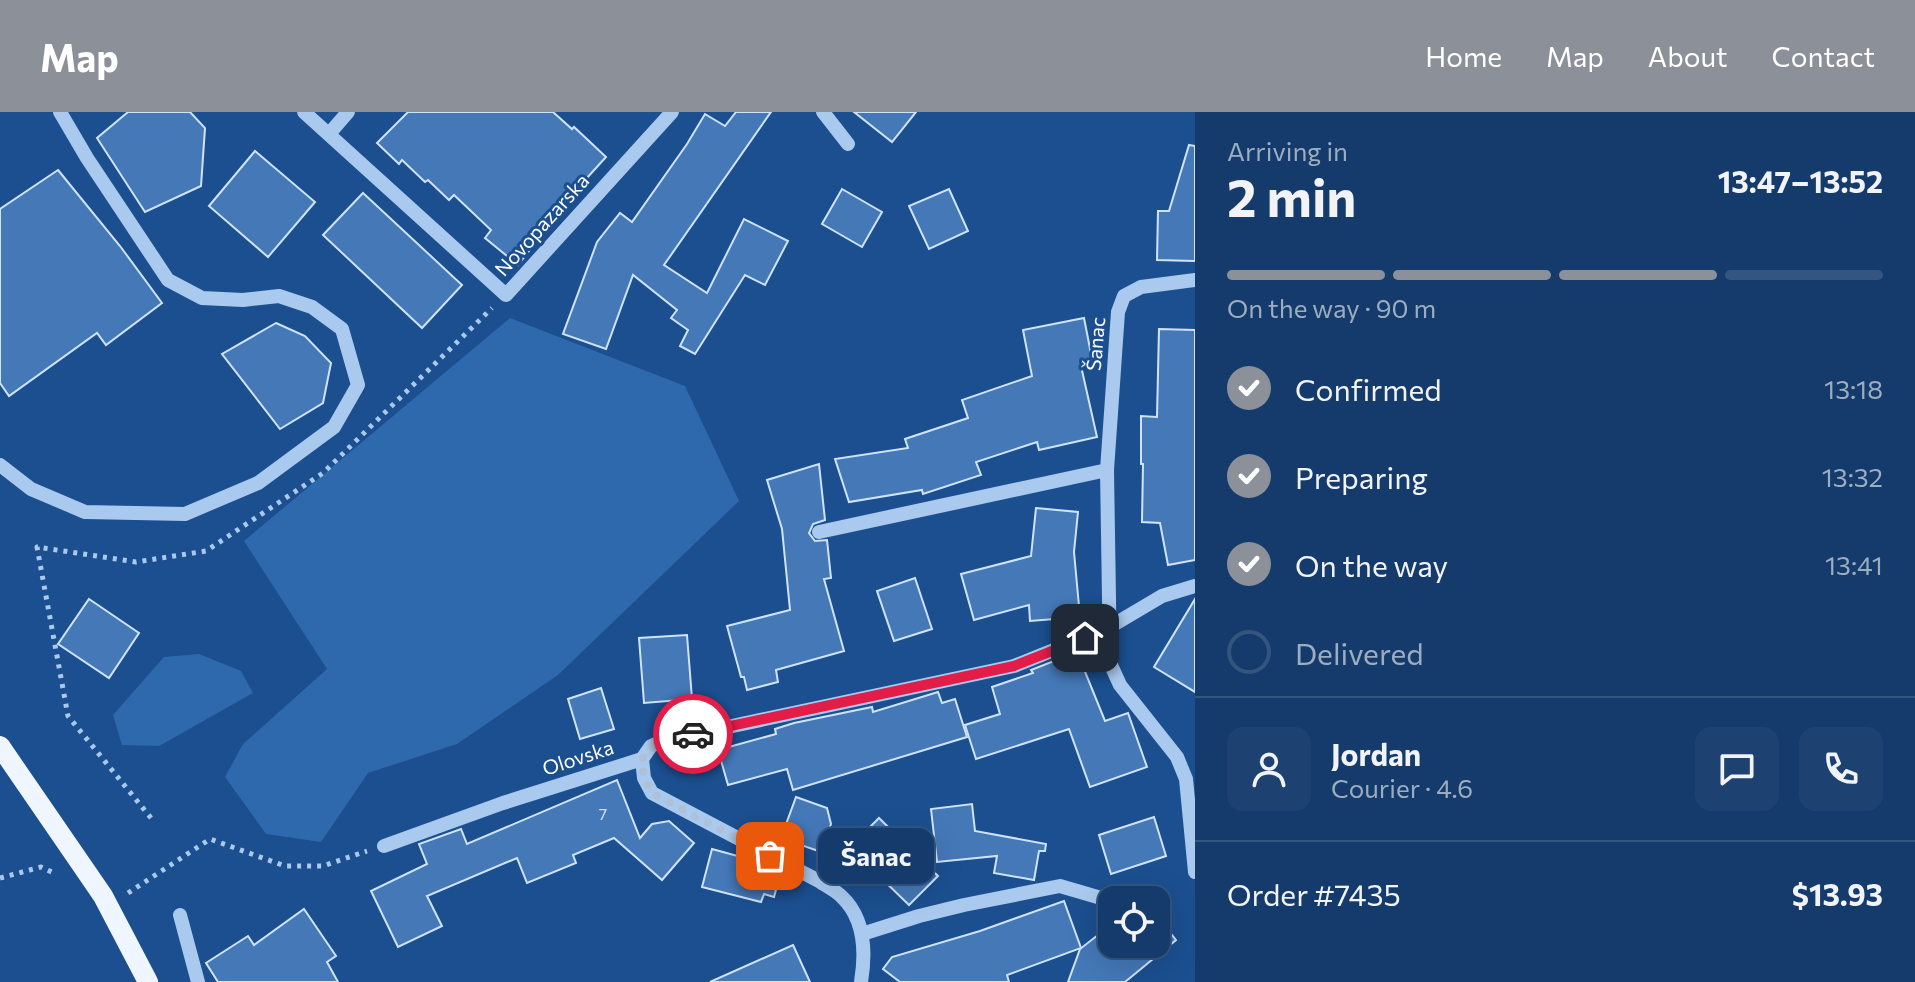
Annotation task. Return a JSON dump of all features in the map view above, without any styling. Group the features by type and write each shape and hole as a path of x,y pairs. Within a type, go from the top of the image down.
{"main road":[{"path":"0,746 103,896 148,982"}],"street":[{"path":"0,465 31,489 85,512 185,514 258,483 334,427 358,385 342,329 312,307 279,296 243,300 202,298 168,280 60,112"},
{"name":"Novopazarska","path":"304,112 506,295 672,112"},
{"path":"329,134 348,112"},
{"path":"823,112 848,144"},
{"name":"Šanac","path":"1195,280 1141,287 1124,296 1118,312 1107,470 1110,663 1120,685 1177,757 1186,779 1195,872"},
{"path":"819,532 1107,470"},
{"path":"642,759 651,746 662,741 1014,666 1108,628 1162,596 1195,586"},
{"name":"Olovska","path":"384,846 503,803 642,759 644,778 652,793 840,895 854,910 862,934 865,958 861,982"},
{"path":"862,934 964,905 1060,886 1098,897"},
{"path":"180,915 198,982"}],"path":[{"path":"151,818 68,716 37,547 136,562 206,551 323,473 506,295"},
{"path":"103,896 123,896 210,839 285,866 323,866 384,846"},
{"path":"0,878 41,867 66,879"}],"shaded area":[{"path":"510,318 685,386 739,501 558,675 457,744 368,773 321,842 266,834 225,777 243,744 327,669 244,541"},
{"path":"199,654 241,671 253,693 159,746 122,745 113,715 164,657"}],"building":[{"path":"128,112 190,112 205,128 201,186 145,212 97,138"},
{"path":"408,112 553,112 606,157 555,213 557,215 518,265 485,238 491,230 454,195 449,200 402,160 399,164 377,143"},
{"path":"736,112 771,112 664,265 707,293 744,219 788,241 765,285 745,275 695,354 680,346 688,330 671,318 677,310 633,275 606,349 563,334 597,242 620,213 632,222 705,114 725,126"},
{"path":"854,112 916,112 892,142"},
{"path":"1189,145 1195,146 1195,261 1157,260 1158,211 1169,211"},
{"path":"255,151 315,202 268,257 209,206"},
{"path":"58,170 162,303 106,345 97,333 9,396 0,383 0,209"},
{"path":"842,189 882,212 862,247 822,224"},
{"path":"949,189 968,231 929,249 909,206"},
{"path":"363,193 462,285 422,328 323,235"},
{"path":"1084,318 1093,364 1081,366 1097,437 1039,450 1037,442 976,462 981,475 923,494 922,490 849,502 835,459 908,448 905,439 968,418 962,400 1032,376 1023,330"},
{"path":"276,323 305,336 331,363 323,403 280,429 222,354"},
{"path":"1159,329 1195,330 1195,560 1168,565 1160,523 1142,522 1141,416 1157,417"},
{"path":"819,464 825,520 813,524 809,533 815,541 827,540 831,578 824,579 844,651 776,670 778,682 747,690 727,626 790,610 782,529 767,480"},
{"path":"1036,508 1078,512 1074,552 1080,617 1030,621 1029,605 974,620 961,574 1031,556"},
{"path":"915,578 932,629 894,641 877,591"},
{"path":"89,599 139,633 109,678 58,644"},
{"path":"1195,599 1195,692 1154,667"},
{"path":"687,635 692,699 644,703 639,638"},
{"path":"1077,652 1105,721 1128,713 1147,767 1090,787 1069,729 976,759 965,725 1000,714 992,687 1033,673 1031,670"},
{"path":"601,688 614,729 580,739 568,699"},
{"path":"938,692 942,703 955,699 967,737 793,790 787,769 728,785 718,750 776,734 775,729 794,723 872,707 873,712"},
{"path":"617,780 640,838 652,824 669,821 694,843 662,880 614,838 573,855 576,863 527,883 517,858 427,896 442,926 398,947 371,891 427,864 419,844 461,829 467,844"},
{"path":"796,797 827,808 831,824 821,852 781,838"},
{"path":"972,804 975,831 1046,844 1045,851 1039,851 1034,880 994,873 997,856 937,862 931,809"},
{"path":"1154,817 1166,856 1111,874 1099,835"},
{"path":"879,818 938,876 909,905 875,872 871,877 845,852"},
{"path":"712,849 763,863 781,872 774,897 764,894 761,902 702,887"},
{"path":"1064,901 1081,948 1007,975 1009,982 900,982 883,969 892,957 980,931"},
{"path":"304,909 336,956 327,962 338,982 218,982 206,963 248,936 254,945"},
{"path":"1098,935 1098,958 1154,958 1125,982 1068,982 1080,949"},
{"path":"793,945 810,982 710,982"}],"way so far":[{"path":"693,734 651,746 642,759 644,778 652,793 770,856"}],"place":[{"name":"Šanac","path":"770,856"}],"route":[{"path":"693,734 1014,666 1085,638"}]}
